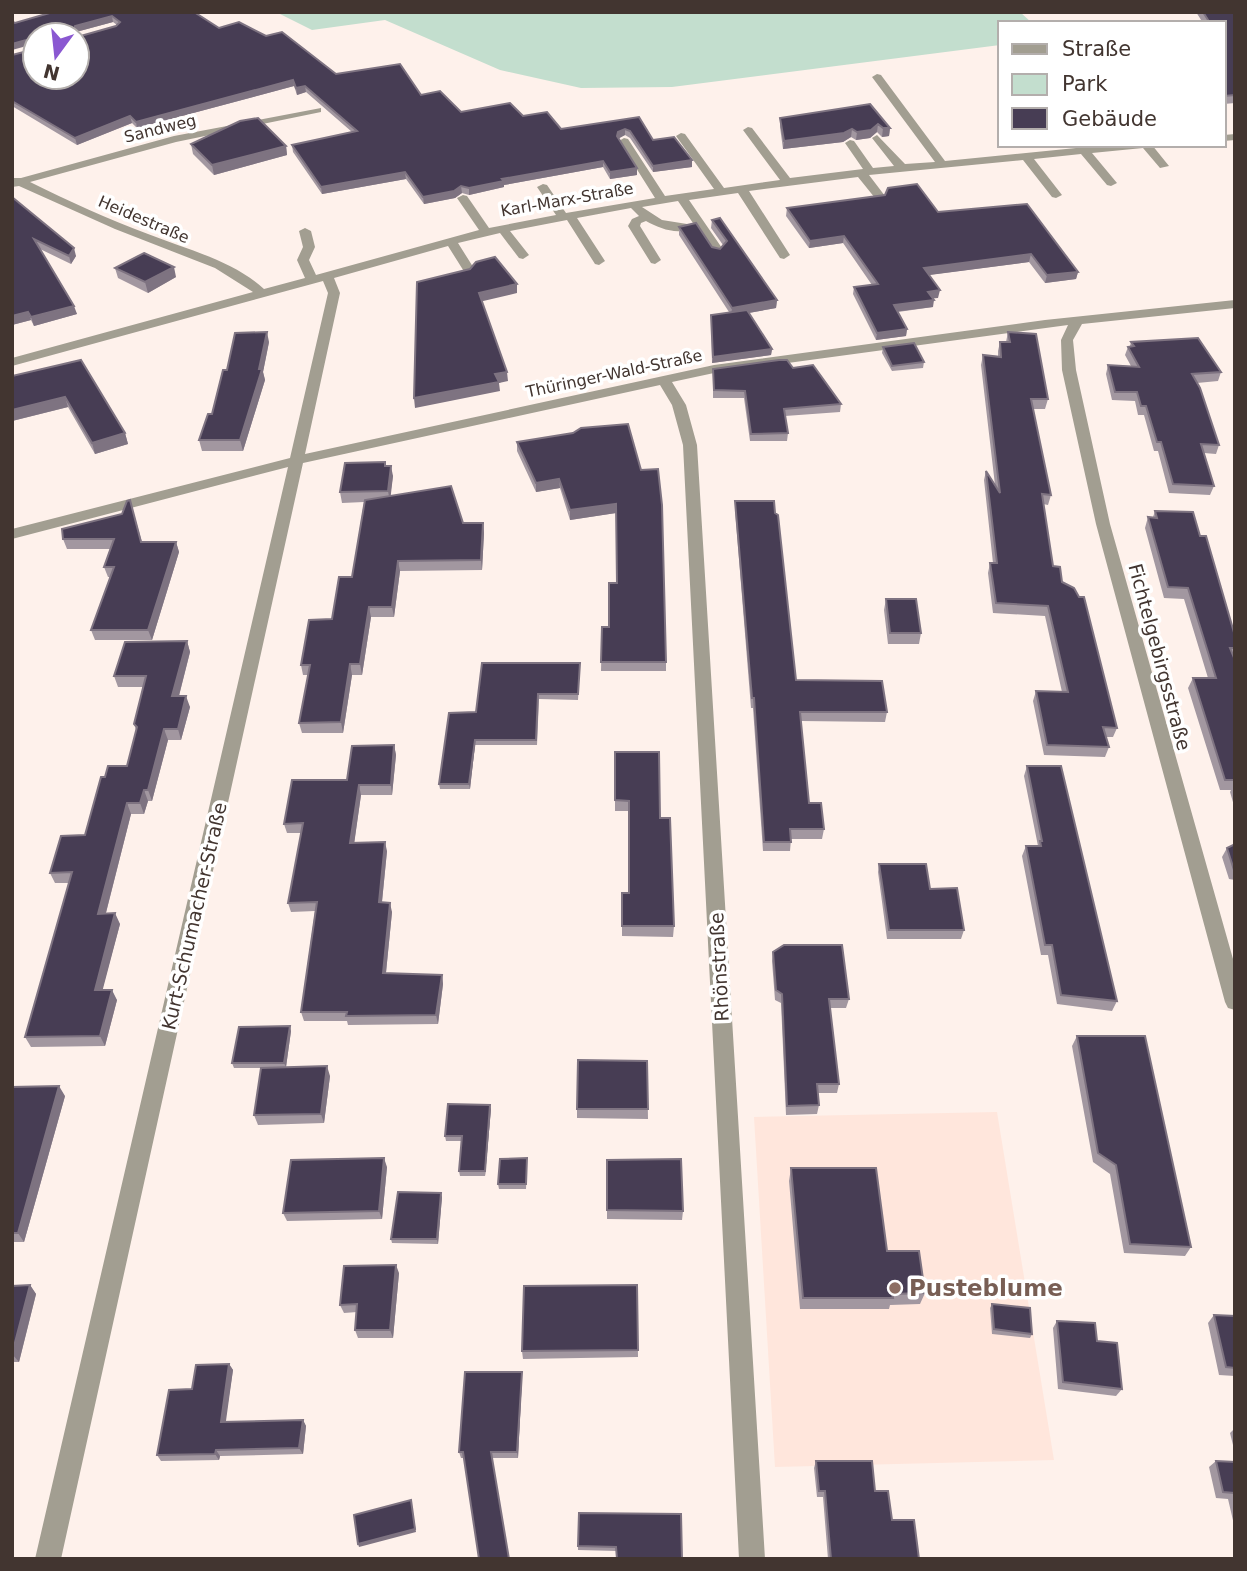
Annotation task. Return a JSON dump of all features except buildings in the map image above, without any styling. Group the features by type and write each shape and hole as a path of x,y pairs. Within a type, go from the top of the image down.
{"street":[{"path":"877,78 942,164"},
{"name":"Sandweg","path":"15,181 174,139 317,110"},
{"path":"748,130 787,182"},
{"path":"681,136 721,191"},
{"path":"877,138 902,168"},
{"path":"624,141 662,200"},
{"path":"850,143 878,196"},
{"name":"Karl-Marx-Straße","path":"12,362 486,232 741,188 902,168 1124,147"},
{"path":"1146,147 1164,166"},
{"path":"1084,151 1111,183"},
{"path":"1026,156 1056,195"},
{"name":"Heidestraße","path":"15,181 234,273 252,283 260,292"},
{"path":"543,187 599,261"},
{"path":"741,188 784,255"},
{"path":"681,197 718,251"},
{"path":"463,198 486,232"},
{"path":"634,205 645,218 676,229 687,227"},
{"path":"645,218 636,221 634,226 655,260"},
{"path":"503,229 523,255"},
{"name":"Kurt-Schumacher-Straße","path":"48,1559 334,293 303,260 310,247 304,231"},
{"path":"450,240 469,270"},
{"name":"Thüringer-Wald-Straße","path":"12,534 298,460 714,369 862,347 1235,304"},
{"name":"Fichtelgebirgsstraße","path":"1077,321 1067,340 1069,370 1104,529 1235,1002"},
{"name":"Rhönstraße","path":"664,380 679,405 690,445 752,1559"}],"shaded area":[{"name":"Pusteblume","path":"997,1112 1054,1460 775,1467 754,1117"}],"green space":[{"path":"276,12 1020,12 1030,21 998,21 998,45 672,87 581,88 500,70 385,20 312,30"}],"place":[{"name":"Pusteblume","path":"895,1288"}]}
